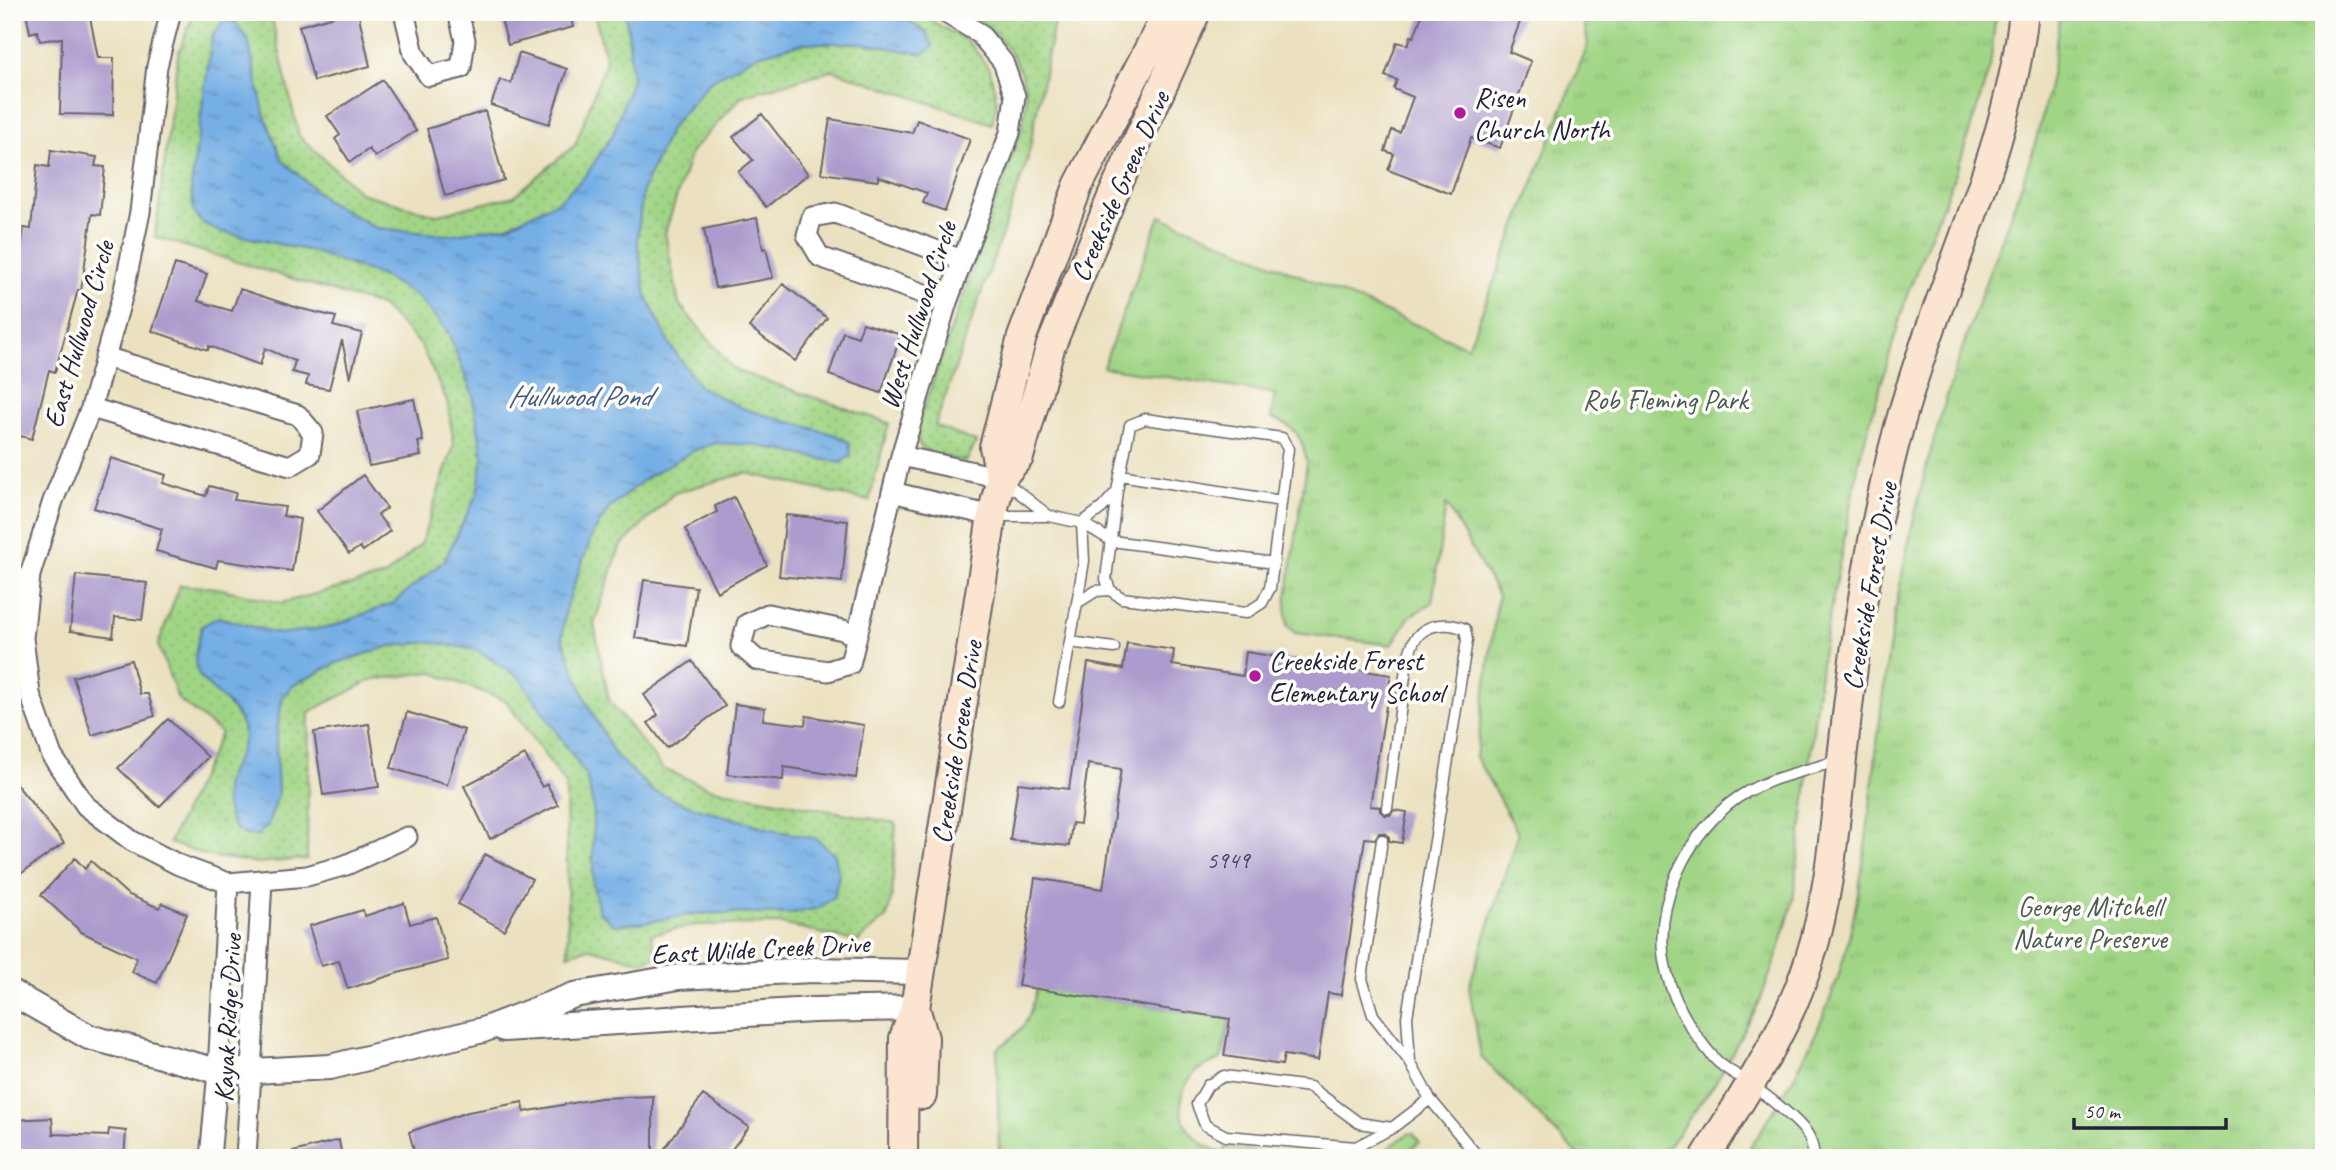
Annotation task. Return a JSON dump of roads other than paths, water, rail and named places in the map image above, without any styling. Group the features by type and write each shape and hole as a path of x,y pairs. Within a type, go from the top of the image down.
{"main road":[{"name":"Creekside Green Drive","path":"903,1158 904,1038 915,1008 1000,478 994,447 1022,337 1079,186 1168,12"},
{"name":"Creekside Green Drive","path":"1000,478 1018,457 1050,348 1112,197 1196,12"},
{"name":"Creekside Forest Drive","path":"1706,1156 1752,1085 1790,1012 1812,950 1830,865 1858,618 1891,460 1926,339 2001,132 2014,76 2024,12"},
{"name":"Creekside Green Drive","path":"915,1008 924,1038 921,1158"}],"street":[{"name":"East Hullwood Circle","path":"171,12 157,66 140,212 124,290 92,408 53,501 30,575 23,638 30,694 52,757 86,806 132,841 179,865 228,883 307,876 346,865 407,837"},
{"path":"404,12 414,54 429,76 461,68 465,40 458,12"},
{"name":"West Hullwood Circle","path":"856,636 843,630 768,614 747,624 741,646 757,660 828,671 850,664 901,456 947,302 1010,133 1014,96 1003,62 979,33 944,12"},
{"path":"947,302 820,257 807,235 812,217 835,213 962,260"},
{"path":"92,408 290,466 310,454 313,433 298,415 105,357"},
{"path":"901,456 1000,478"},
{"path":"892,492 992,516"},
{"name":"Kayak Ridge Drive","path":"246,1158 262,881"},
{"name":"Kayak Ridge Drive","path":"210,1158 218,1071 228,883"},
{"name":"East Wilde Creek Drive","path":"12,993 89,1037 218,1071 253,1071 330,1067 483,1030 573,995 679,977 813,970 921,972"},
{"name":"East Wilde Creek Drive","path":"483,1030 813,1010 915,1008"}],"lane":[{"path":"1145,419 1282,438 1288,449 1282,501 1270,587 1262,603 1246,613 1122,598 1110,590 1106,579 1120,475 1130,425 1145,419"},
{"path":"1120,475 1282,501"},
{"path":"1000,478 1049,516"},
{"path":"1082,523 1102,508 1117,491"},
{"path":"992,516 1049,516 1082,523 1112,541 1274,563"},
{"path":"1059,702 1084,561 1082,523"},
{"path":"1077,603 1096,591 1110,590"},
{"path":"1387,808 1408,661 1415,639 1430,626 1452,624 1465,629 1467,640 1407,1017 1410,1062"},
{"path":"1070,642 1114,648"},
{"path":"1815,1158 1809,1136 1752,1085 1718,1062 1698,1037 1677,1002 1664,961 1664,920 1672,886 1685,859 1704,830 1731,803 1767,781 1842,760"},
{"path":"1382,840 1362,979 1373,1015 1410,1062 1430,1099 1479,1158"},
{"path":"1392,1128 1359,1123 1310,1087 1224,1076 1208,1085 1197,1104 1205,1125 1226,1136 1356,1147 1392,1128 1430,1099"}],"water":[{"name":"Hullwood Pond","path":"624,12 895,12 927,33 933,47 923,54 862,43 804,43 757,55 709,82 670,129 643,189 637,241 646,295 670,345 700,387 744,409 836,435 849,442 851,455 841,463 754,445 716,443 695,450 646,478 609,509 593,533 566,607 562,637 587,703 615,755 653,791 693,807 817,839 835,855 839,875 834,897 819,908 788,914 701,913 614,925 599,912 593,885 593,806 587,777 520,678 476,650 432,642 391,646 337,663 292,686 282,699 276,741 278,795 268,825 257,836 241,833 231,823 226,807 226,783 241,750 244,730 228,704 197,671 195,661 202,626 218,617 279,634 331,627 393,603 444,561 477,494 483,458 473,396 448,332 418,297 384,277 311,251 218,231 201,222 193,210 191,186 212,37 224,20 236,23 248,40 264,113 282,160 327,201 377,228 447,235 508,226 560,200 586,175 613,134 632,79"}],"place":[{"name":"Risen Church North","path":"1460,113"},
{"name":"Creekside Forest Elementary School","path":"1255,676"}],"park label":[{"name":"Rob Fleming Park","path":"1665,399"},
{"name":"George Mitchell Nature Preserve","path":"2090,922"}]}
